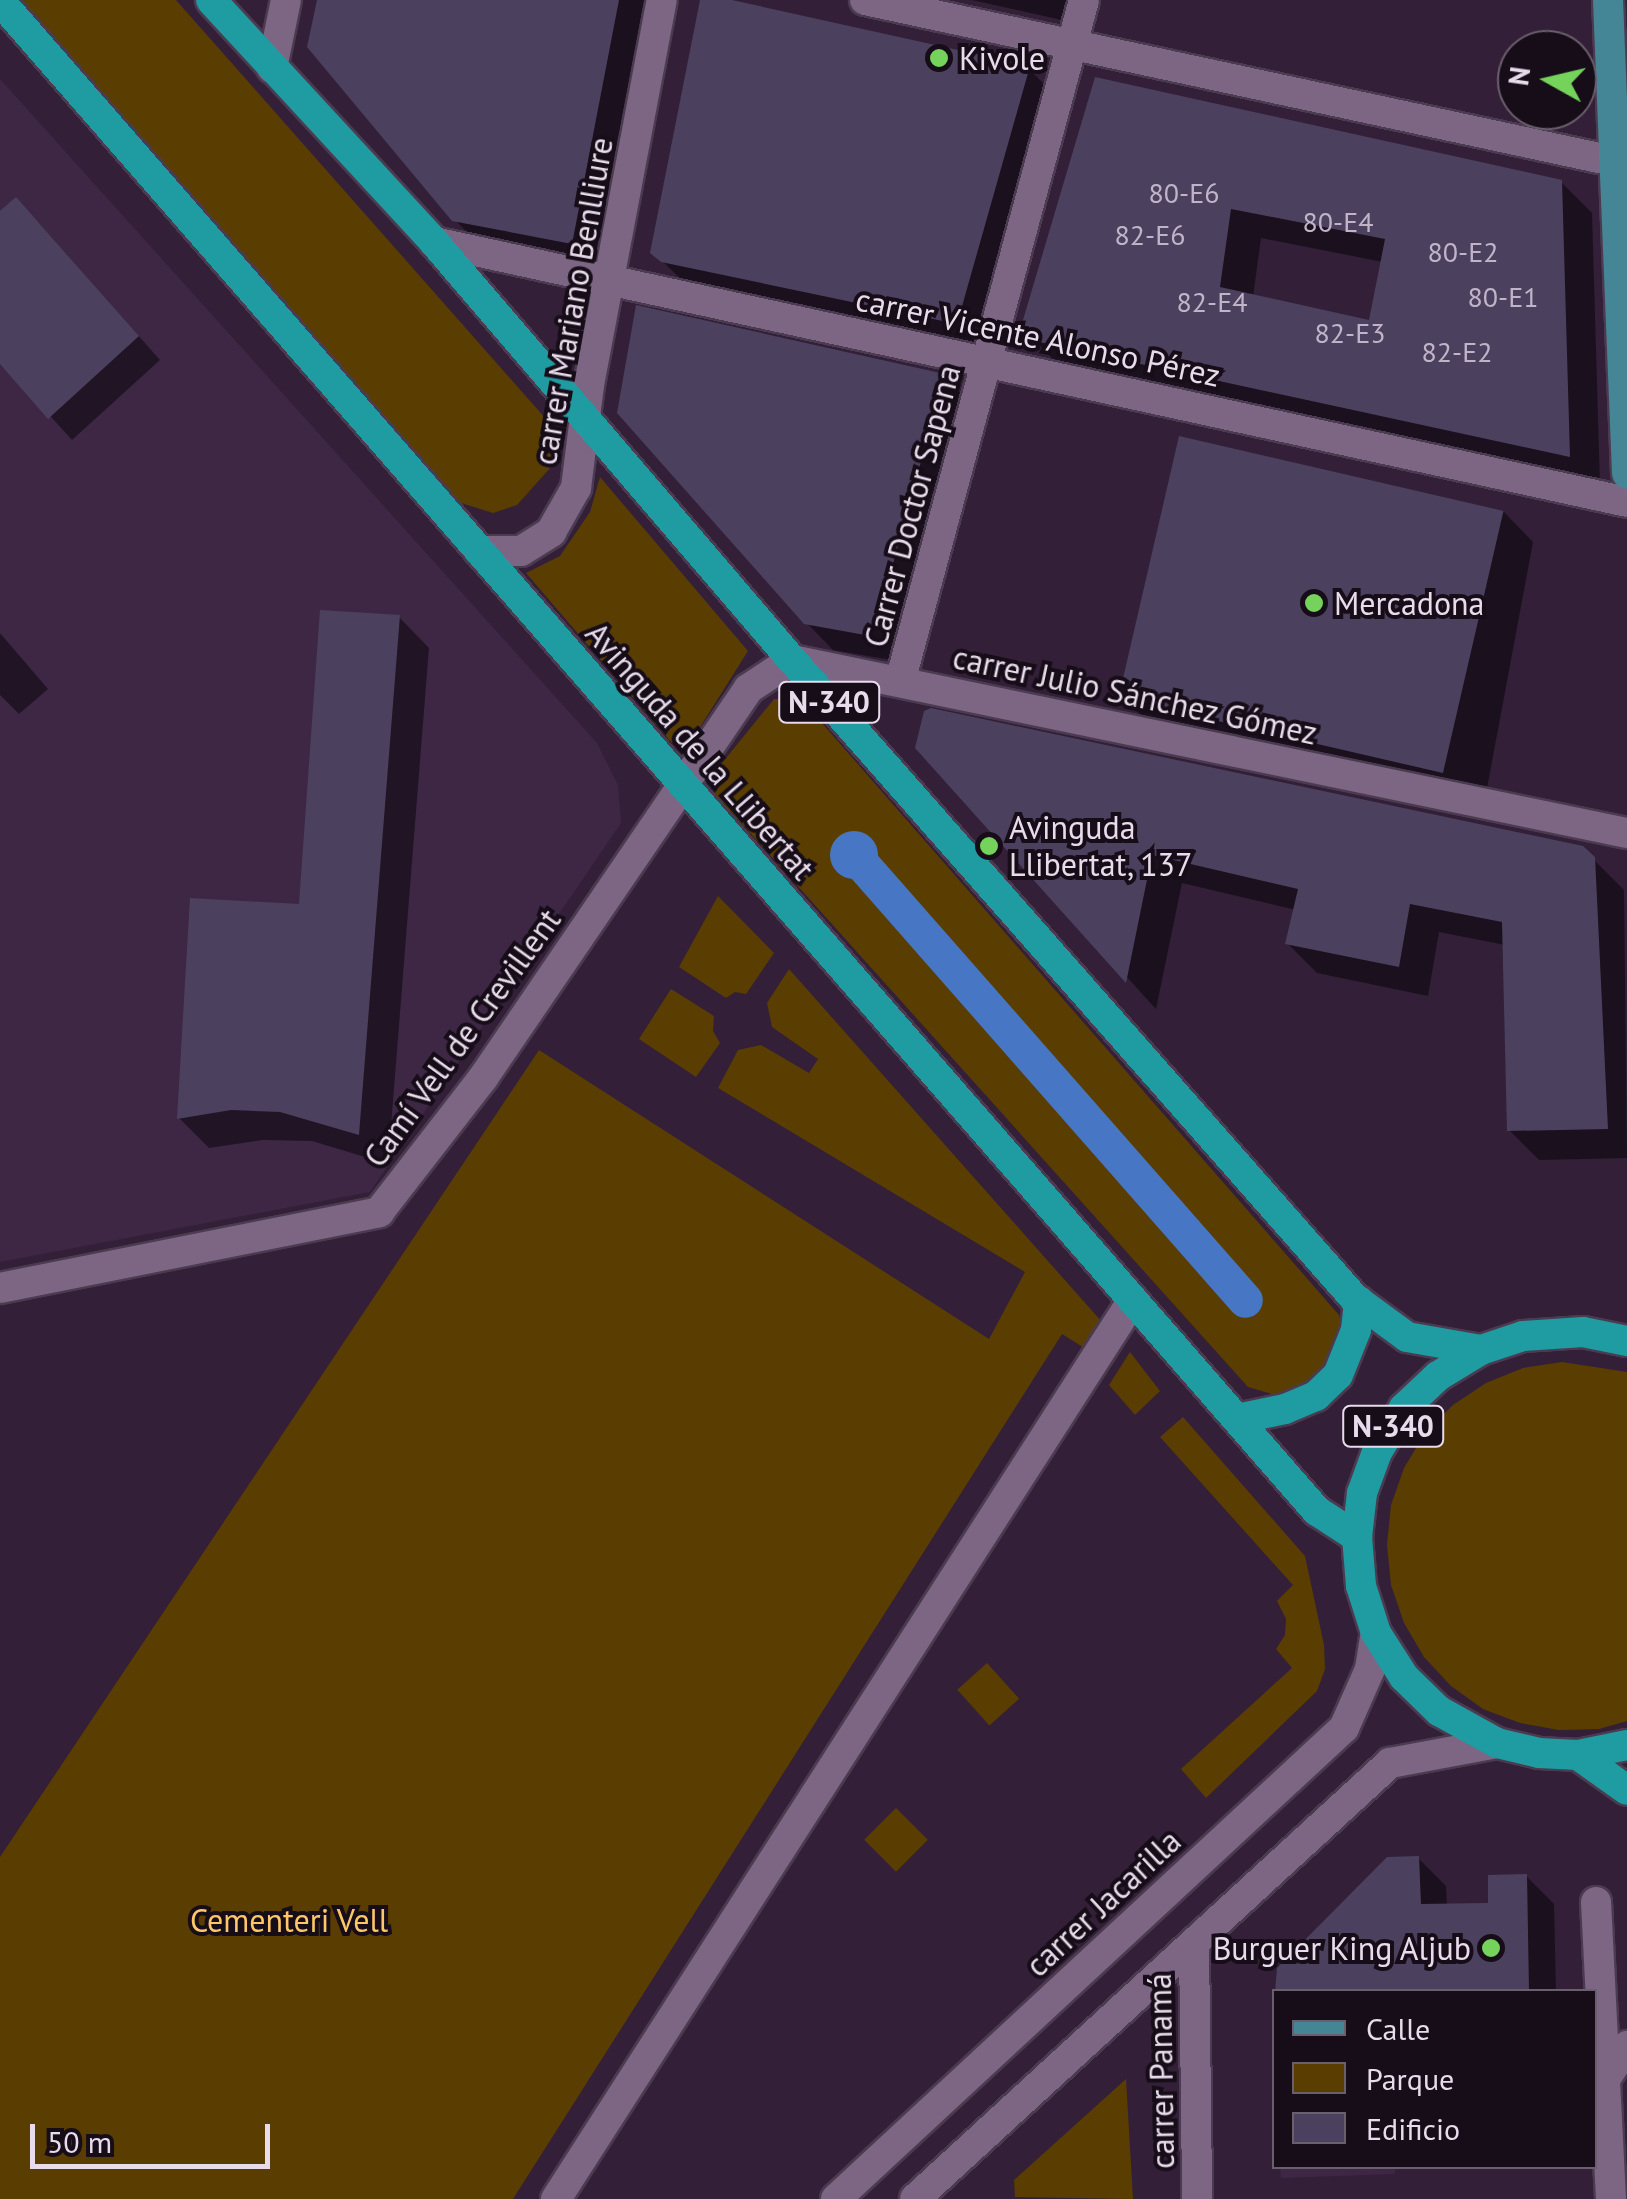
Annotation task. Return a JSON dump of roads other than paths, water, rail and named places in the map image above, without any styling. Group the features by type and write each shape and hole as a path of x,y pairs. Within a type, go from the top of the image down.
{"highway":[{"name":"Avinguda de la Llibertat","path":"0,0 1317,1511 1356,1537"},
{"name":"N-340","path":"211,0 434,242 792,660 1359,1301 1407,1337 1481,1350"},
{"path":"1237,1419 1285,1409 1316,1396 1338,1375 1356,1330 1359,1301"},
{"name":"N-340","path":"1627,1340 1584,1332 1523,1336 1481,1350 1438,1376 1404,1408 1377,1452 1362,1493 1356,1537 1360,1586 1376,1633 1404,1677 1439,1711 1497,1743 1539,1753 1578,1754 1627,1745"},
{"path":"1578,1754 1627,1790"}],"main road":[{"path":"1608,0 1621,163 1627,474"}],"street":[{"path":"272,68 286,0"},
{"name":"carrer Mariano Benlliure","path":"479,551 521,550 550,532 576,488 583,418 662,0"},
{"path":"865,0 1621,163"},
{"name":"Carrer Doctor Sapena","path":"900,682 1084,0"},
{"name":"carrer Vicente Alonso Pérez","path":"434,242 1627,502"},
{"path":"682,783 748,688 792,660"},
{"name":"carrer Julio Sánchez Gómez","path":"792,660 1627,833"},
{"name":"Camí Vell de Crevillent","path":"0,1288 379,1212 483,1078 682,783"},
{"path":"556,2199 1133,1300"},
{"name":"carrer Jacarilla","path":"836,2199 1344,1728 1370,1669 1376,1633"},
{"path":"914,2199 1390,1763 1497,1743"},
{"path":"1596,1902 1610,2199"},
{"path":"1154,1904 1194,1943"},
{"name":"carrer Panamá","path":"1194,1943 1198,2199"},
{"path":"1606,2079 1627,2046"}],"water":[{"path":"854,831 871,838 878,855 871,872 854,879 837,872 830,855 837,838"}],"waterway":[{"path":"862,864 1245,1300"}],"place":[{"name":"Kivole","path":"939,58"},
{"name":"Mercadona","path":"1314,603"},
{"name":"Avinguda Llibertat, 137","path":"989,846"},
{"name":"Burguer King Aljub","path":"1491,1948"}],"park label":[{"name":"Cementeri Vell","path":"289,1920"}]}
